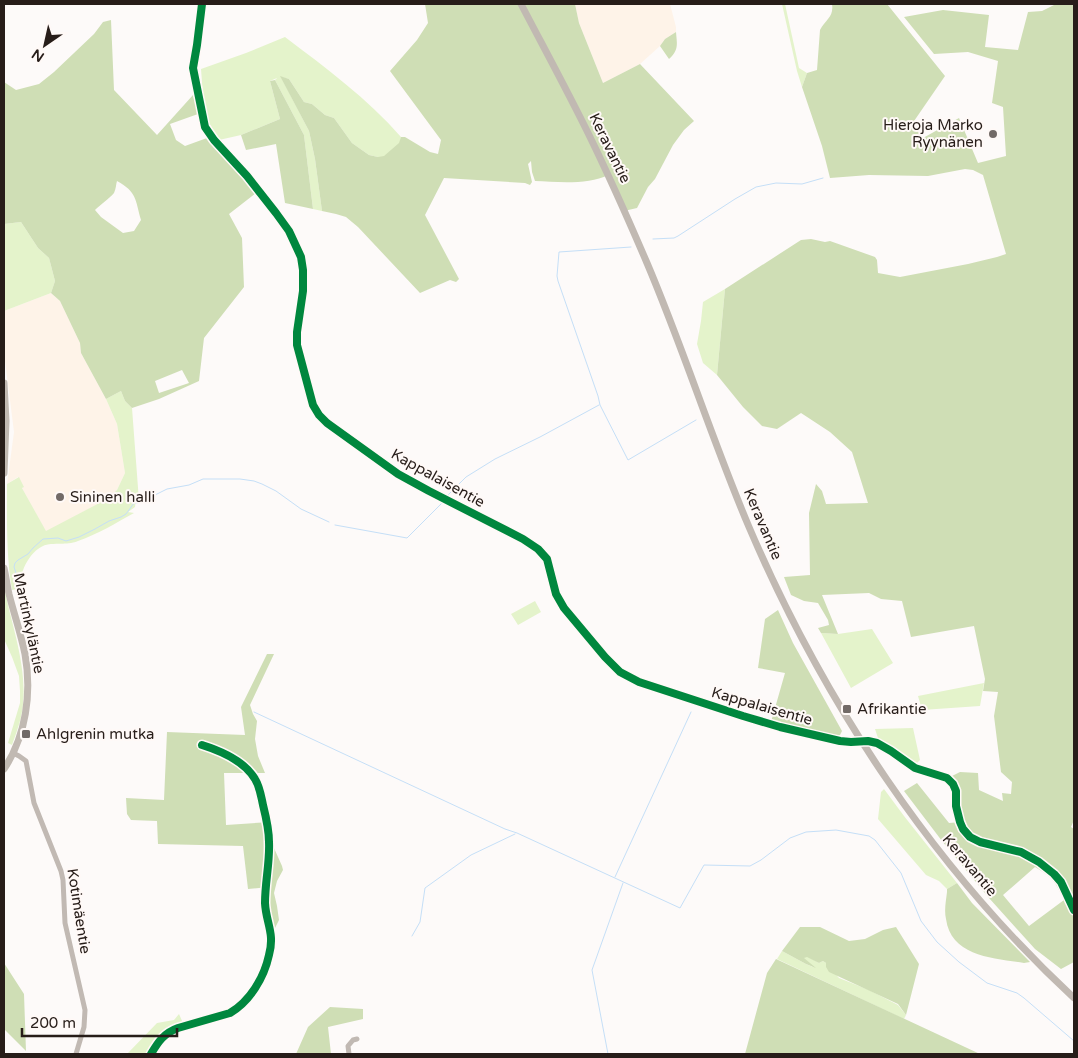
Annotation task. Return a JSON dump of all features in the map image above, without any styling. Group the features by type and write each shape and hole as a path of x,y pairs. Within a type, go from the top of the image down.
{"main road":[{"name":"Keravantie","path":"521,4 590,137 634,233 661,297 749,526 808,651 861,741 896,793 935,845 973,892 1030,955 1074,998"},
{"path":"4,383 6,421 4,473"},
{"name":"Martinkyläntie","path":"4,568 9,595 25,653 28,680 28,695 23,724 13,753 4,769"}],"street":[{"name":"Kappalaisentie","path":"202,4 193,68 205,127 208,134 252,182 276,212 289,231 301,258 303,291 297,345 313,405 319,415 398,474 523,539 538,549 547,559 556,594 564,608 620,672 639,682 743,716 840,741 861,741"},
{"path":"861,741 877,743 915,768 950,780 956,792 956,806 960,822 970,837 980,842 1021,852 1039,862 1062,882 1074,910"},
{"path":"150,1054 159,1040 170,1031 230,1013 237,1009 262,976 272,945 272,935 265,904 270,843 258,786 250,772 229,756 202,745"},
{"name":"Kotimäentie","path":"13,753 26,761 28,766 34,804 63,880 65,923 85,1010 84,1027 76,1054"},
{"path":"349,1054 348,1046 353,1040 357,1039"}],"shaded area":[{"path":"575,4 670,4 676,32 665,39 640,64 603,83 579,23"},
{"path":"51,293 60,301 80,343 81,353 117,424 125,473 117,490 107,499 46,532 18,477 7,484 14,432 4,353 4,311"}],"green space":[{"path":"425,4 575,4 579,23 603,83 640,64 694,121 684,130 673,145 637,208 624,211 608,175 582,182 535,181 531,161 528,164 532,182 530,185 525,183 444,178 425,215 459,279 456,282 450,280 420,293 358,227 346,217 322,211 309,131 280,76 289,79 304,102 312,104 325,115 334,118 352,143 369,155 384,156 399,143 401,137 405,137 430,152 438,154 441,140 390,71 417,40 428,23"},
{"path":"782,4 785,4 799,68 807,73 802,87 797,71"},
{"path":"832,4 887,4 945,76 912,124 923,138 959,118 978,163 1006,156 1003,107 992,103 998,61 968,52 934,54 904,17 943,10 989,15 985,47 1018,50 1028,12 1042,11 1056,4 1074,4 1074,820 1071,827 1074,829 1074,962 1061,969 1035,949 989,898 904,791 917,783 949,823 961,822 958,811 957,789 952,776 960,772 978,773 979,790 1003,801 1002,793 1011,794 1012,782 1001,772 994,716 998,692 983,691 985,679 974,626 911,637 902,601 881,599 869,593 822,595 838,634 821,633 818,628 829,625 818,603 804,601 791,595 784,577 810,575 809,513 816,484 822,491 826,504 868,503 852,452 830,432 801,413 777,429 762,426 743,407 717,375 725,289 801,240 830,241 875,257 878,273 900,277 968,264 1006,254 983,175 973,170 965,169 928,176 869,175 830,178 822,146 802,87 807,73 817,70 820,30 831,15","holes":["1035,867 1053,880 1064,900 1029,926 1003,895"]},
{"path":"111,20 114,90 157,135 193,95 198,114 170,124 176,140 185,146 207,138 256,193 229,214 242,238 244,287 204,338 199,381 159,399 132,408 125,401 121,391 106,399 81,353 80,343 60,301 51,293 55,281 49,258 38,248 21,222 4,224 4,82 16,90 39,84 94,34 103,22","holes":["117,181 132,193 136,201 141,220 134,231 123,233 101,217 95,210 114,193","182,370 189,383 159,393 155,381"]},
{"path":"676,32 676,50 669,59 660,46 665,39"},
{"path":"285,37 361,97 401,137 400,143 384,157 369,155 352,143 334,118 325,115 312,104 304,102 289,79 281,77 309,131 322,211 313,209 304,135 275,80 277,78 270,81 280,119 241,135 219,140 209,123 203,96 201,69"},
{"path":"275,80 304,135 313,209 285,203 276,144 246,150 241,135 280,119 270,81"},
{"path":"21,222 38,248 49,258 55,281 51,293 4,311 4,224"},
{"path":"725,289 717,375 703,363 697,344 703,302"},
{"path":"121,391 125,401 132,408 139,501 136,498 135,507 128,512 134,513 100,532 78,541 45,545 39,548 29,558 17,589 12,590 8,551 7,484 19,477 24,487 22,488 46,531 107,499 117,490 125,473 117,424 106,399"},
{"path":"4,586 21,659 24,689 22,714 12,745 8,743 20,703 20,691 19,676 4,639"},
{"path":"535,601 541,612 518,625 511,614"},
{"path":"778,610 793,643 842,731 840,735 834,736 771,722 785,673 758,668 765,619"},
{"path":"872,629 893,663 851,688 821,633 838,634"},
{"path":"267,654 274,654 250,705 257,721 255,739 258,756 265,773 224,773 226,825 270,822 274,848 283,870 277,881 274,893 279,920 274,930 267,901 269,887 248,889 243,846 158,844 157,821 131,820 127,814 126,798 164,800 167,732 245,735 241,707"},
{"path":"984,683 980,706 922,710 918,696"},
{"path":"913,728 920,760 915,765 879,741 875,729"},
{"path":"884,789 957,883 947,889 939,881 926,875 878,819 881,792"},
{"path":"957,883 972,903 1030,962 1024,963 987,957 965,948 956,941 950,932 945,909 947,889"},
{"path":"800,927 820,927 849,941 865,939 883,930 896,927 919,964 906,1015 898,1004 829,972 826,963 823,961 819,963 807,957 804,958 816,968 782,951"},
{"path":"782,951 813,967 803,958 807,956 819,963 823,961 839,978 869,990 898,1005 906,1015 904,1019 777,959"},
{"path":"776,959 980,1054 745,1054 767,973"},
{"path":"4,963 24,994 26,1051 4,1029"},
{"path":"330,1007 363,1009 363,1019 328,1027 331,1054 296,1054 308,1027"},
{"path":"179,1014 183,1023 168,1029 148,1054 127,1054 157,1023 174,1020"}],"waterway":[{"path":"653,239 674,238 678,236 756,187 776,183 802,184 823,178"},
{"path":"631,247 559,252 558,281 600,405 628,460 696,420"},
{"path":"447,496 466,477 495,459 599,405"},
{"path":"16,573 15,563 28,554 43,539 58,538 66,541 79,537 126,514 134,503 139,503 167,489 189,485 203,479 254,481 276,491 301,509 329,522"},
{"path":"335,525 407,538 442,503"},
{"path":"254,712 680,908 704,865 750,866 790,838 806,832 836,830 869,836 875,840 901,873 921,921 937,942 959,962 987,983 1017,993 1024,998 1074,1041"},
{"path":"615,877 691,712"},
{"path":"412,936 420,922 425,888 471,855 515,834"},
{"path":"608,1054 592,970 623,883"}],"cycle path":[{"path":"202,4 193,68 205,127 276,213 289,231 301,257 303,291 297,345 313,405 319,415 327,423 398,474 523,539 538,549 547,559 556,594 564,608 620,672 639,682 780,727 840,741 868,741 877,743 915,768 947,778 953,784 956,791 956,806 960,822 970,837 980,842 1021,852 1039,862 1061,882 1074,910"},
{"path":"151,1054 162,1038 169,1032 230,1013 244,1002 264,972 271,947 271,934 265,903 269,837 257,782 251,773 239,762 217,750 202,745"}],"place":[{"name":"Hieroja Marko Ryynänen","path":"993,134"},
{"name":"Sininen halli","path":"60,497"},
{"name":"Afrikantie","path":"847,709"},
{"name":"Ahlgrenin mutka","path":"26,734"}]}
